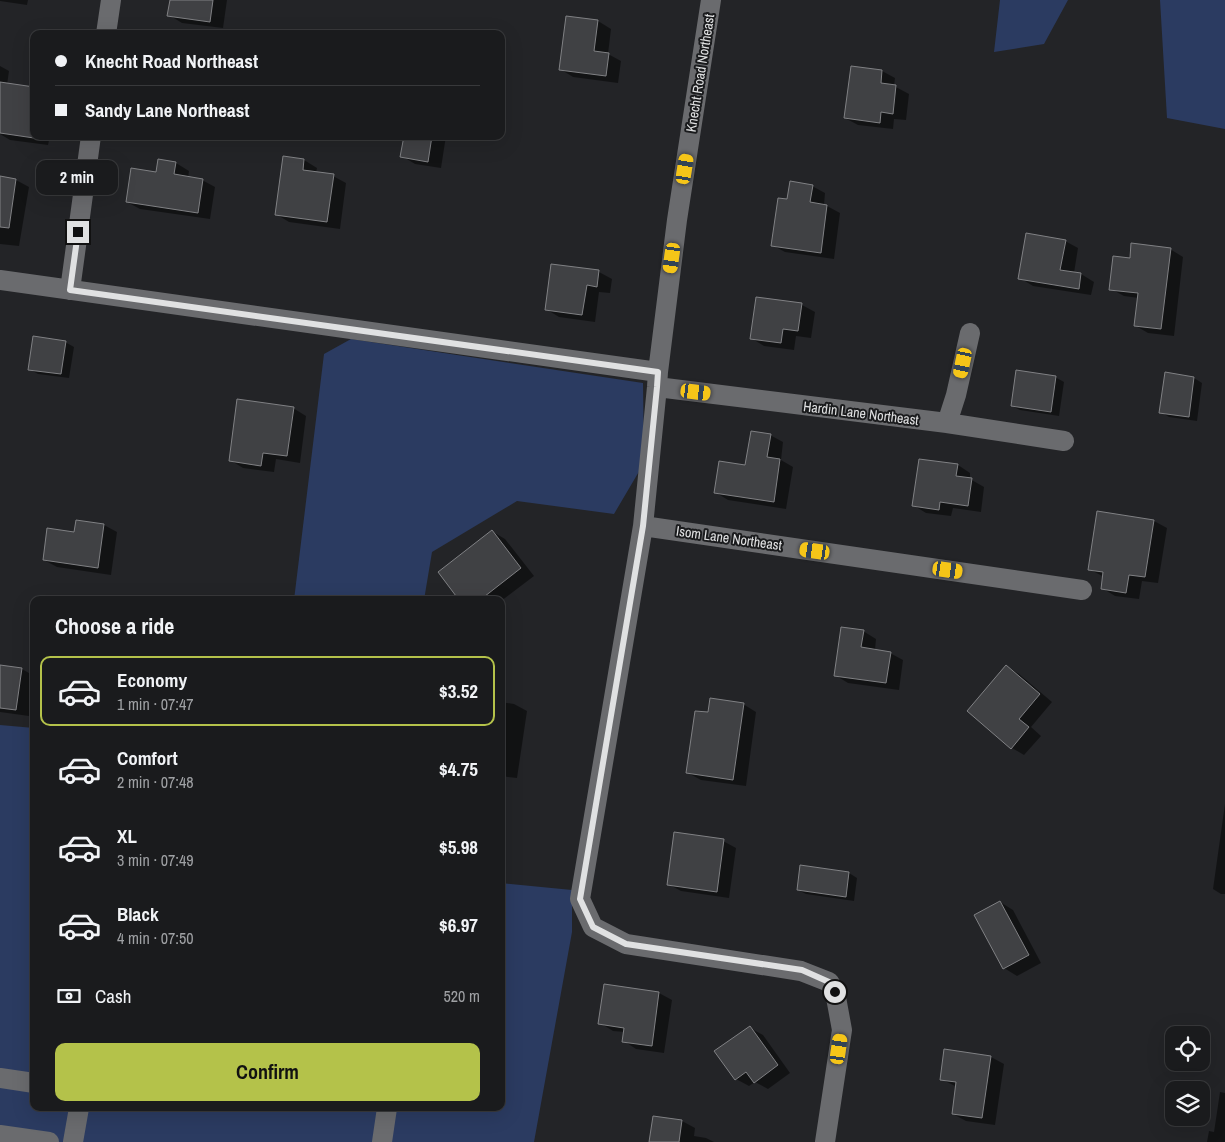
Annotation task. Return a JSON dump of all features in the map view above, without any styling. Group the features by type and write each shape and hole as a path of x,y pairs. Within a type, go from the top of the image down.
{"street":[{"path":"106,30 110,0"},
{"name":"Knecht Road Northeast","path":"711,0 677,220 643,526 580,899 593,927 626,944 802,970 829,982 835,992 842,1030 825,1142"},
{"path":"70,290 90,140"},
{"name":"Hardin Lane Northeast","path":"0,280 1064,441"},
{"path":"947,423 956,395 970,333"},
{"name":"Isom Lane Northeast","path":"643,526 1082,590"},
{"path":"0,1078 30,1082"},
{"path":"73,1142 78,1111"},
{"path":"382,1142 387,1111"},
{"path":"0,1135 49,1142"}],"shaded area":[{"path":"1000,0 1068,0 1044,44 994,52"},
{"path":"1160,0 1225,0 1225,129 1167,118"},
{"path":"351,339 643,383 644,463 614,514 517,501 432,552 425,596 294,596 324,354"},
{"path":"0,725 30,728 30,1111 505,1111 505,883 572,890 572,932 534,1142 0,1142"}],"building":[{"path":"170,0 213,0 210,22 167,16"},
{"path":"566,16 598,20 594,51 609,53 606,76 559,70"},
{"path":"851,66 882,70 881,83 896,85 893,114 881,112 880,123 844,118"},
{"path":"0,82 30,86 30,137 0,133"},
{"path":"403,140 431,140 428,162 400,157"},
{"path":"283,156 304,159 303,170 334,174 327,222 275,215"},
{"path":"158,159 176,162 174,174 203,179 198,213 126,202 131,168 156,172"},
{"path":"0,176 16,179 9,228 0,227"},
{"path":"790,181 813,185 810,202 827,205 821,253 771,246 778,198 787,199"},
{"path":"1026,233 1066,240 1060,270 1081,273 1079,289 1018,279"},
{"path":"1131,243 1171,248 1161,329 1134,326 1138,293 1109,290 1113,256 1130,258"},
{"path":"551,264 599,270 597,287 587,285 582,315 545,310"},
{"path":"756,297 802,303 798,331 783,329 781,343 750,339"},
{"path":"33,336 66,341 61,374 28,370"},
{"path":"1016,370 1056,376 1051,412 1011,406"},
{"path":"1165,372 1194,377 1189,417 1159,413"},
{"path":"237,399 294,407 287,456 263,453 261,466 229,461"},
{"path":"751,431 771,434 767,457 780,459 774,502 714,493 719,461 745,465"},
{"path":"919,459 958,464 956,476 972,478 968,506 940,502 939,510 912,506"},
{"path":"1097,511 1154,520 1145,577 1129,575 1126,593 1101,589 1103,572 1088,570"},
{"path":"76,520 104,524 98,568 43,560 47,528 74,532"},
{"path":"492,530 521,568 485,596 456,596 438,572"},
{"path":"841,627 864,630 861,647 891,652 886,683 834,676"},
{"path":"0,665 22,668 16,710 0,708"},
{"path":"1006,665 1040,694 1019,719 1029,727 1011,749 967,711"},
{"path":"710,698 744,703 733,780 686,773 695,711 708,712"},
{"path":"674,832 724,839 717,892 667,885"},
{"path":"800,865 849,872 846,897 797,890"},
{"path":"1000,901 1029,955 1003,969 974,915"},
{"path":"604,984 659,992 652,1046 622,1042 624,1028 598,1024"},
{"path":"750,1026 778,1065 754,1083 746,1072 735,1080 714,1051"},
{"path":"944,1049 991,1056 982,1118 952,1114 956,1082 940,1080"},
{"path":"653,1116 682,1120 679,1142 649,1142"}],"route":[{"path":"78,232 70,290 658,372 643,526 580,899 593,927 626,944 802,970 829,982 835,992"}]}
